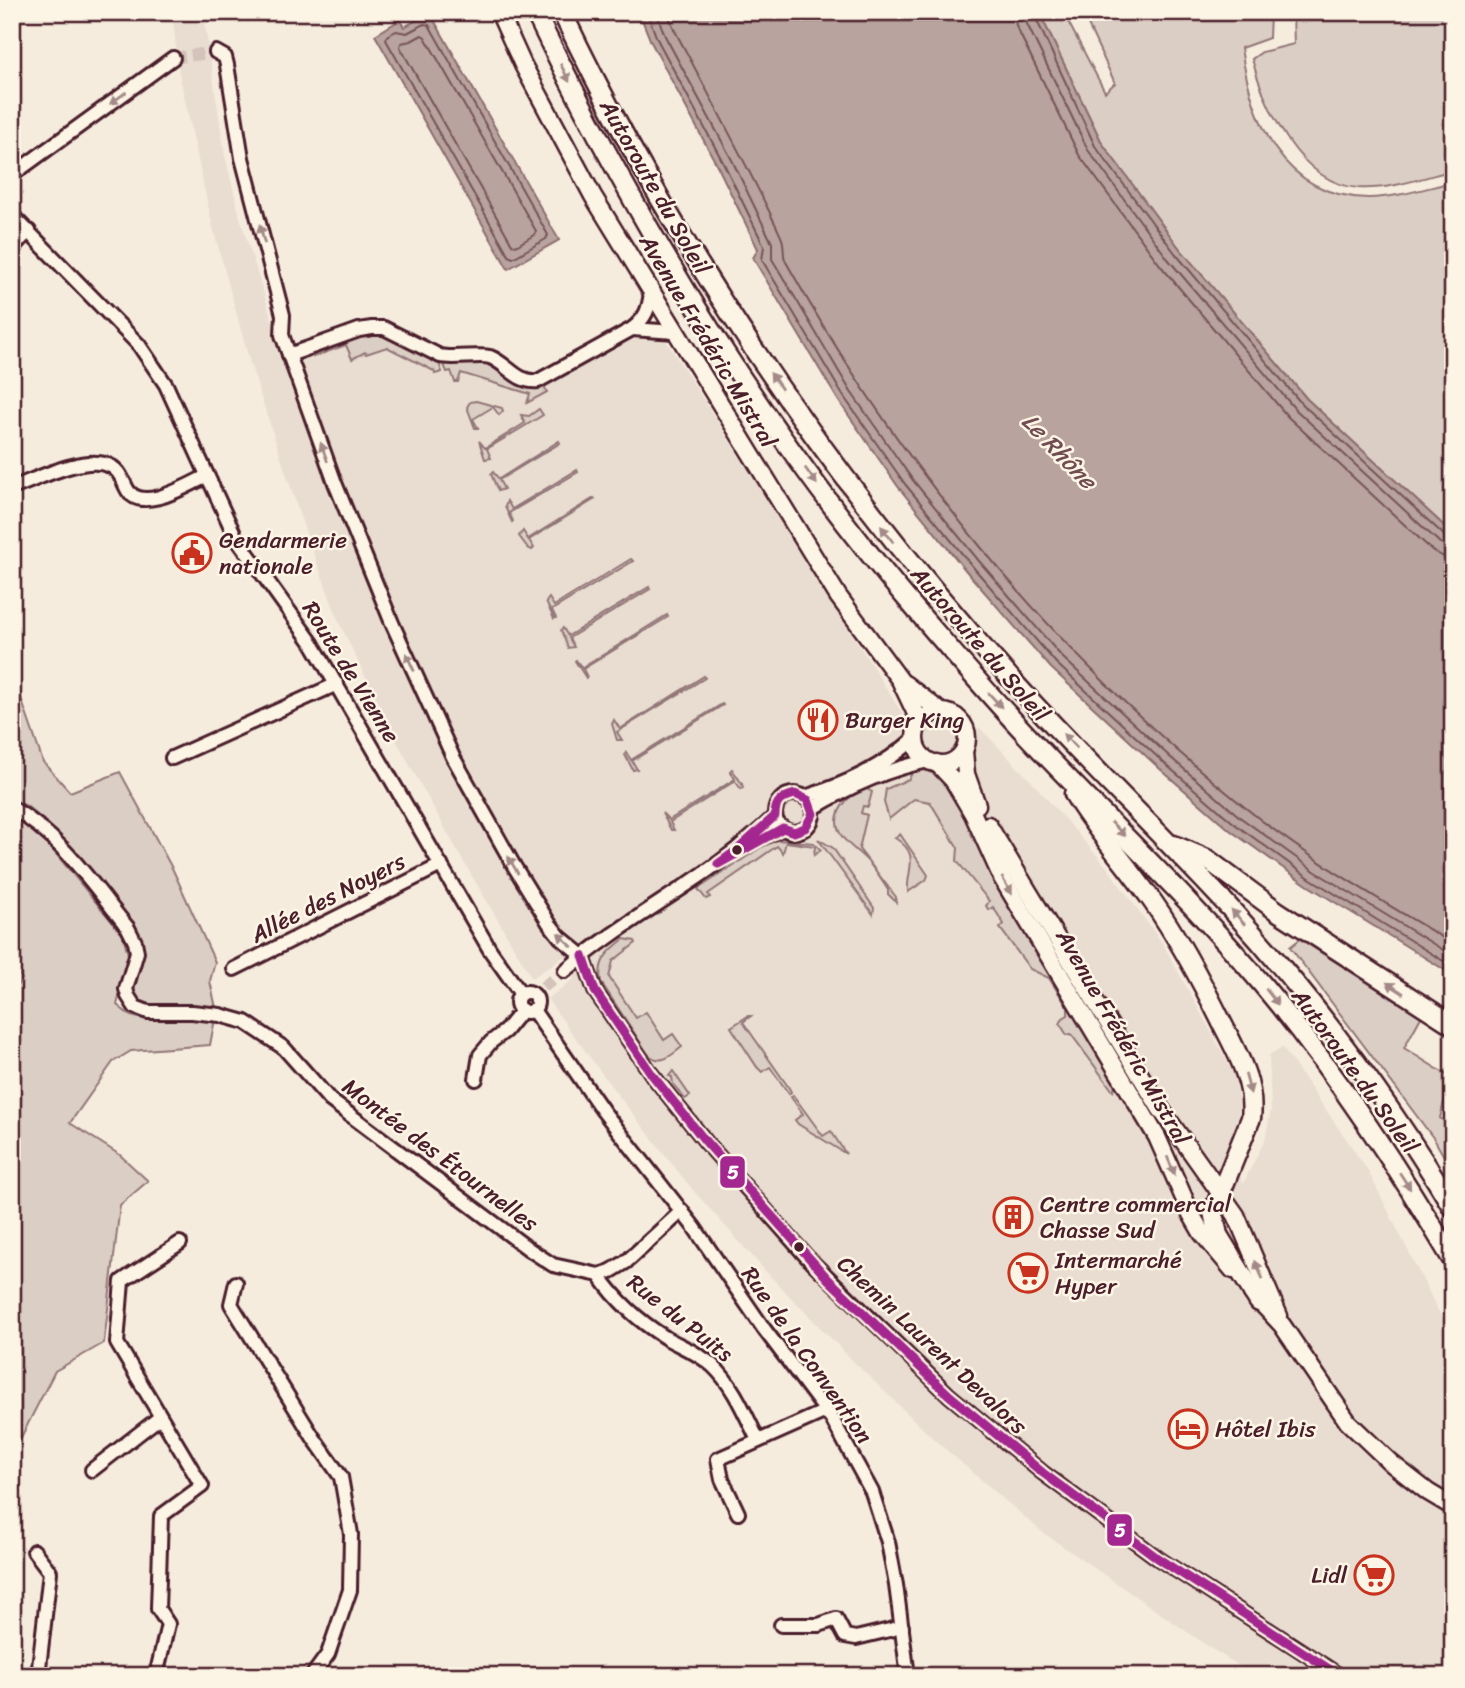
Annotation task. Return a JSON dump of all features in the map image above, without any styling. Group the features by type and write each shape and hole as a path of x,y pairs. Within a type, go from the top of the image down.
{"highway":[{"name":"Autoroute du Soleil","path":"535,12 593,129 701,314 829,500 914,608 995,701 1213,928 1263,986 1315,1051 1364,1119 1453,1261"},
{"name":"Autoroute du Soleil","path":"562,12 623,131 691,250 821,445 890,537 972,635 1030,700 1169,843 1275,960 1386,1104 1453,1208"},
{"path":"1058,767 1094,827 1175,935 1202,982 1249,1083 1253,1105 1246,1136 1234,1160 1215,1184 1213,1212 1218,1235 1259,1302"},
{"path":"1169,843 1207,859 1277,911 1453,1025"}],"main road":[{"name":"Avenue Frédéric Mistral","path":"499,12 556,129 651,292 838,596 900,680 920,722"},
{"name":"Avenue Frédéric Mistral","path":"900,680 940,712"},
{"path":"940,712 952,714 962,722 967,734 964,751 956,760 933,762 920,754 915,738 920,722 928,715 940,712"},
{"name":"Avenue Frédéric Mistral","path":"964,751 965,774 974,801 1160,1108 1236,1214 1282,1325"},
{"name":"Avenue Frédéric Mistral","path":"933,762 953,780 973,814 1002,878 1157,1137 1202,1233 1259,1302 1282,1325 1348,1422 1391,1463 1428,1492 1453,1507"},
{"path":"1218,1235 1220,1223 1230,1214 1236,1214"}],"street":[{"path":"216,52 225,57 227,65 242,158 283,315 282,335 335,483 392,624 453,757 513,866 549,923 560,937 583,956"},
{"path":"12,175 173,58"},
{"name":"Route de Vienne","path":"12,215 139,345 166,385 235,536 312,643 490,950 533,992 518,1002 528,1010"},
{"path":"12,248 29,231"},
{"path":"289,355 359,330 384,328 440,356 489,356 521,379 530,382 548,376 632,329 645,318 651,292"},
{"path":"632,329 675,332"},
{"path":"12,488 86,462 107,464 120,472 128,492 141,499 155,499 207,476"},
{"path":"172,758 337,684"},
{"path":"813,809 876,773 915,738"},
{"path":"805,797 876,773 906,765 933,762"},
{"path":"795,793 805,797 813,809 805,828 794,832 783,828 775,816 775,806 781,798 795,793"},
{"name":"Montée des Étournelles","path":"12,808 31,819 66,851 128,928 135,942 136,952 126,989 135,1007 148,1013 192,1012 220,1015 245,1022 284,1048 330,1100 530,1250 553,1265 599,1275"},
{"path":"565,971 736,851 775,816"},
{"path":"736,851 783,828"},
{"name":"Allée des Noyers","path":"234,969 441,865"},
{"name":"Chemin Laurent Devalors","path":"583,956 596,992 619,1027 653,1076 706,1142 828,1279 949,1395 1043,1473 1159,1559 1340,1676"},
{"path":"475,1079 480,1055 528,1010 681,1211 626,1262 599,1275"},
{"name":"Rue de la Convention","path":"681,1211 826,1411 872,1492 888,1542 908,1676"},
{"path":"156,1676 168,1624 158,1609 161,1516 202,1486 159,1418 117,1343 122,1281 180,1243"},
{"name":"Rue du Puits","path":"599,1275 628,1310 665,1337 713,1365 732,1387 758,1440"},
{"path":"236,1283 231,1304 313,1437 341,1477 351,1534 350,1590 328,1654 312,1676"},
{"path":"738,1513 722,1479 718,1459 826,1411"},
{"path":"92,1470 159,1418"},
{"path":"34,1551 50,1572 38,1676"},
{"path":"781,1625 819,1625 836,1619 845,1636 856,1638 902,1627"}],"shaded area":[{"path":"172,12 203,12 225,156 241,221 287,368 311,353 366,332 405,343 446,363 483,362 496,368 513,382 529,387 544,386 636,338 651,337 667,342 907,721 980,728 1106,866 1163,944 1234,1074 1240,1106 1229,1147 1243,1184 1265,1140 1271,1110 1269,1055 1282,1047 1367,1169 1453,1340 1453,1676 1256,1676 1215,1651 1042,1532 937,1442 769,1275 692,1189 611,1086 547,999 574,979 565,956 532,978 397,742 339,622 303,525 250,363 212,224 179,72"},
{"path":"1039,12 1063,12 1105,92 1115,83 1082,12 1270,12 1269,38 1241,48 1253,102 1263,127 1276,150 1292,169 1313,184 1338,194 1368,198 1400,195 1453,182 1453,534 1307,399 1180,249 1102,143"},
{"path":"1280,12 1453,12 1453,170 1394,185 1358,188 1337,183 1319,173 1302,158 1276,120 1252,59 1262,52 1294,44 1293,14"},
{"path":"378,331 438,360 442,372 435,374 434,371 387,347 366,354 365,352 352,359 346,345 313,357 313,352 366,332"},
{"path":"443,362 490,363 519,385 544,386 547,392 527,403 530,394 461,373 458,382 455,382 451,371 447,372"},
{"path":"470,402 502,408 503,411 499,415 493,407 473,419 478,428 475,428 467,407"},
{"path":"539,409 543,415 487,449 491,458 485,459 479,441 485,448 525,423 521,415 529,416"},
{"path":"559,441 560,443 499,480 504,489 498,491 491,474 493,472 499,479"},
{"path":"577,470 578,472 509,513 512,522 505,507 507,501 512,509"},
{"path":"594,498 529,540 534,548 532,550 519,536 523,531 528,539"},
{"path":"631,559 633,561 552,610 556,618 554,619 546,602 549,598 554,606"},
{"path":"649,587 650,589 569,638 574,647 568,648 561,630 563,628 568,636"},
{"path":"667,615 668,617 583,669 586,678 575,661 582,668"},
{"path":"12,672 43,762 70,792 120,772 173,870 215,962 210,981 216,1008 141,1005 132,993 140,950 131,921 50,826 27,806 12,799"},
{"path":"704,676 705,678 617,732 622,740 617,740 612,724 614,720 620,729"},
{"path":"722,704 632,761 637,769 633,770 626,752 631,760"},
{"path":"732,769 743,788 735,781 670,822 674,830 671,830 662,813 669,820 735,779 730,771"},
{"path":"924,770 940,776 947,783 998,885 1116,1081 1113,1091 1071,1034 1067,1035 1060,1024 1068,1015 1068,1008 1049,978 1030,969 1000,928 1004,924 993,907 989,910 986,906 989,901 957,861 958,848 930,802 914,799 889,819 884,802 886,789 909,779 913,771"},
{"path":"865,788 872,792 868,807 863,806 861,813 867,815 859,849 896,897 896,902 888,894 872,866 844,839 838,828 839,813 846,801"},
{"path":"12,815 29,824 43,838 123,935 129,958 117,1005 131,1016 148,1020 215,1019 210,1045 131,1051 113,1062 70,1123 120,1155 148,1181 120,1205 104,1343 55,1371 12,1455 12,992 22,979 12,964"},
{"path":"900,834 928,875 926,880 908,892 911,863 908,850 895,838"},
{"path":"818,839 833,848 874,908 873,914"},
{"path":"778,840 814,843 821,850 814,855 815,846 786,842 783,853 777,846 708,894 710,897 706,899 698,889 769,842"},
{"path":"624,939 636,943 613,961 609,977 636,1018 646,1012 664,1040 673,1034 682,1047 665,1058 657,1059 648,1054 601,982 602,962"},
{"path":"1300,939 1421,1017 1404,1048 1450,1077 1440,1118 1453,1128 1453,1172 1434,1139 1290,947"},
{"path":"751,1016 743,1022 789,1088 789,1094 770,1067 762,1072 757,1067 731,1027"},
{"path":"673,1071 690,1096 685,1099 669,1076"},
{"path":"1450,1083 1453,1085 1453,1128 1440,1119"},
{"path":"793,1095 823,1136 831,1131 846,1154 798,1124 795,1120 803,1114 791,1097"}],"water":[{"name":"Le Rhône","path":"639,12 1039,12 1102,143 1180,249 1307,399 1453,534 1453,975 1307,885 1231,831 1051,668 967,572 899,488 838,400 753,258 758,249 718,167 651,42"},
{"path":"430,13 559,240 508,269 375,35 400,20 404,27"}],"tunnel":[{"path":"173,58 216,52"},
{"path":"543,987 565,971"}],"transit line":[{"name":"5","path":"795,794 808,800 813,814 805,828 794,832 783,828 718,864 775,816 780,801 795,794"},
{"name":"5","path":"583,956 595,991 653,1076 706,1142 828,1279 949,1395 1043,1473 1159,1559 1340,1676"}],"place":[{"name":"Gendarmerie nationale","path":"192,553"},
{"name":"Burger King","path":"818,720"},
{"name":"Centre commercial Chasse Sud","path":"1013,1217"},
{"name":"Intermarché Hyper","path":"1028,1273"},
{"name":"Hôtel Ibis","path":"1188,1429"},
{"name":"Lidl","path":"1374,1575"}]}
